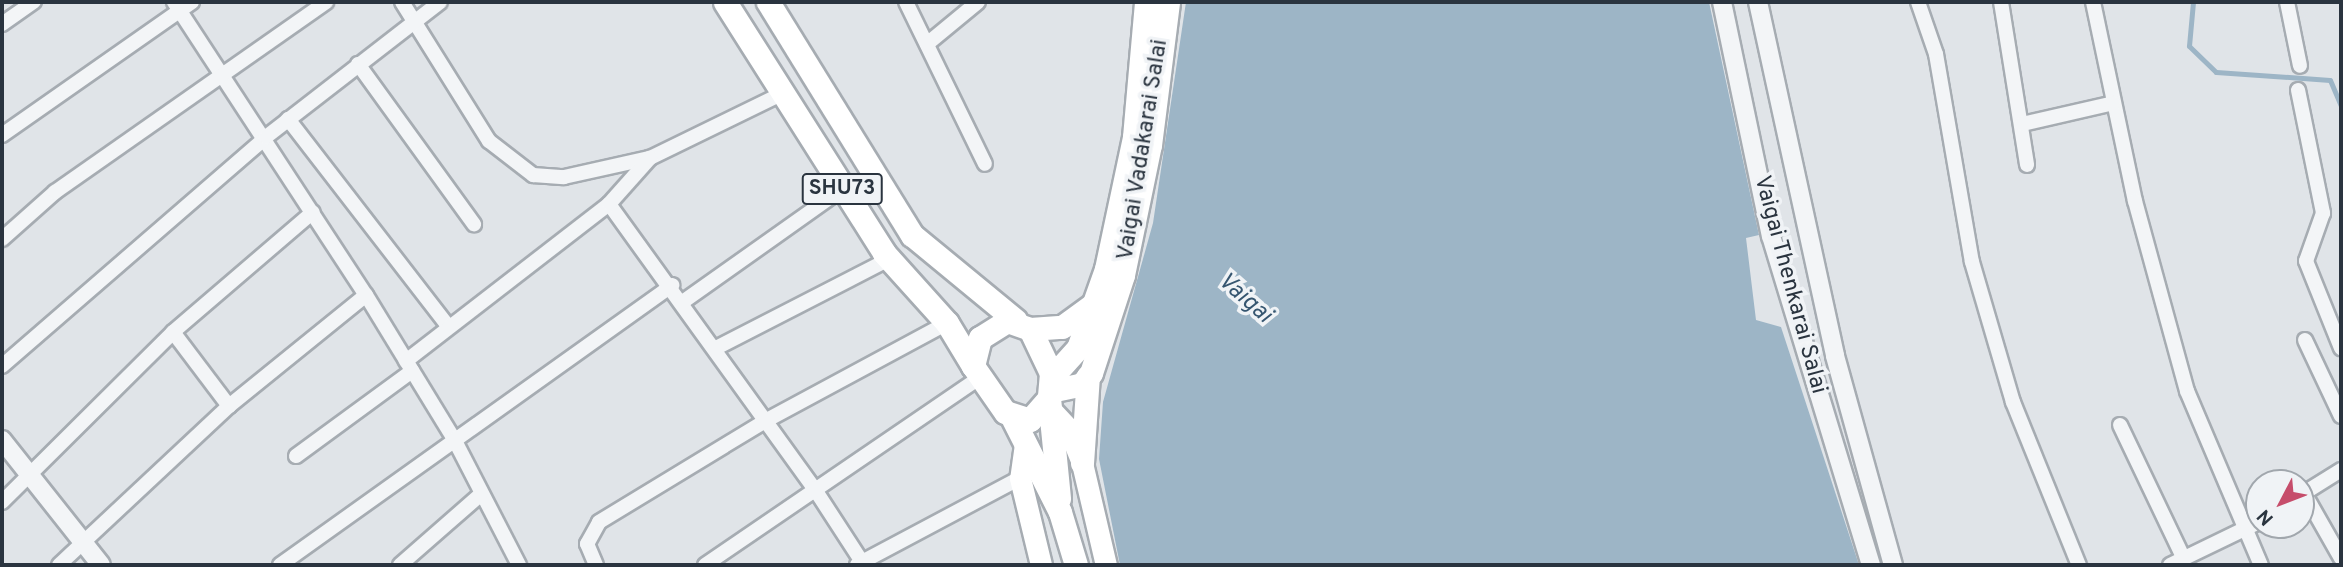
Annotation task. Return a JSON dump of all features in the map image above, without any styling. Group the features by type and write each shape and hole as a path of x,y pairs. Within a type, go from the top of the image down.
{"main road":[{"name":"SHU73","path":"725,2 781,94 889,259 947,323 975,373 1013,419 1060,512 1076,565"},
{"name":"SHU73","path":"768,2 912,235 1023,325 1050,394 1060,512"},
{"name":"Vaigai Vadakarai Salai","path":"1050,394 1075,355 1094,304 1134,137 1146,2"},
{"name":"Vaigai Vadakarai Salai","path":"1082,463 1088,376 1123,275 1150,145 1168,2"},
{"path":"975,373 985,332 1023,325 1062,327 1094,304"},
{"path":"1013,419 1036,417 1050,394 1071,388 1088,376"},
{"path":"1050,394 1082,463 1106,565"},
{"path":"1025,444 1020,478 1041,565"}],"street":[{"path":"2,24 34,2"},
{"path":"2,135 176,6 192,2"},
{"path":"2,239 222,72 326,2"},
{"path":"402,2 489,141 533,176 564,177 650,158 781,94"},
{"path":"2,366 266,137 412,21 440,2"},
{"path":"906,2 985,164"},
{"path":"927,44 978,2"},
{"name":"Vaigai Thenkarai Salai","path":"1722,2 1770,236 1871,565"},
{"name":"Vaigai Thenkarai Salai","path":"1758,2 1835,356 1894,565"},
{"path":"1918,2 1936,54 1972,262 2013,402 2079,565"},
{"path":"2001,2 2027,165"},
{"path":"2092,2 2114,103 2187,391 2245,528"},
{"path":"2287,2 2300,66"},
{"path":"176,6 266,137 366,295 454,439 480,495 519,565"},
{"path":"358,64 474,224"},
{"path":"2298,90 2323,213 2307,248 2308,270 2341,348"},
{"path":"2022,124 2114,103"},
{"path":"288,119 448,326"},
{"path":"296,456 409,366 448,326 609,204 650,158"},
{"path":"684,301 842,189"},
{"path":"609,204 684,301 814,488 860,563 1020,478"},
{"path":"2,502 173,332 313,212"},
{"path":"716,348 889,259"},
{"path":"280,565 672,285"},
{"path":"59,565 229,405 366,295"},
{"path":"596,565 587,544 599,522 767,420 947,323"},
{"path":"173,332 229,405"},
{"path":"2305,340 2341,416"},
{"path":"705,565 975,373"},
{"path":"2120,425 2184,559"},
{"path":"2,440 101,565"},
{"path":"2315,486 2341,470"},
{"path":"400,565 480,495"},
{"path":"2315,515 2341,558"},
{"path":"2170,565 2245,530"},
{"path":"2250,539 2261,565"}],"water":[{"name":"Vaigai","path":"1186,2 1709,2 1759,235 1746,238 1756,320 1781,327 1859,565 1120,565 1099,459 1103,402 1153,223"}],"waterway":[{"path":"2193,2 2189,46 2216,72 2330,80 2341,106"}]}
